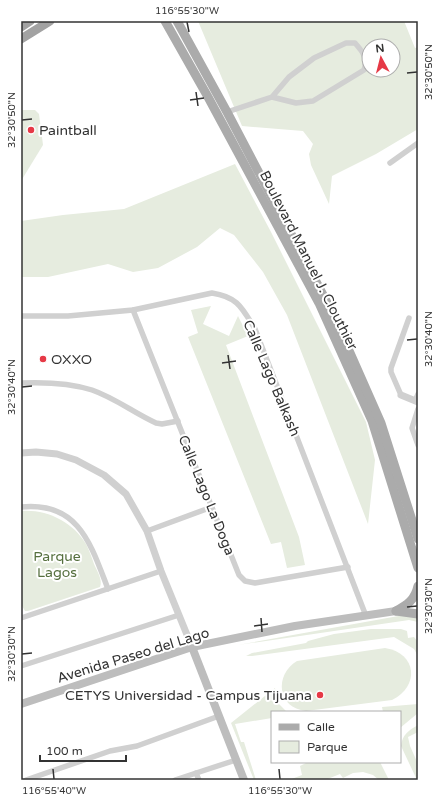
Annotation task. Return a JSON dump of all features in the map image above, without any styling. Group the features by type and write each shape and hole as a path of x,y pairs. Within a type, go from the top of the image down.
{"highway":[{"path":"21,27 30,21"},
{"path":"21,39 50,21"}],"main road":[{"name":"Boulevard Manuel J. Clouthier","path":"165,21 212,104 319,303 372,421 418,568"},
{"name":"Boulevard Manuel J. Clouthier","path":"177,21 227,112 332,312 381,423 418,539"},
{"path":"396,611 405,606 414,598 418,586"},
{"name":"Avenida Paseo del Lago","path":"21,704 192,647 295,626 396,611"},
{"path":"396,611 418,614"},
{"path":"192,647 244,780"}],"street":[{"path":"227,112 272,97 289,77 314,58 346,43 355,43 363,52 366,62 364,70 313,101 296,103 272,97"},
{"path":"390,163 418,143"},
{"name":"Calle Lago Balkash","path":"21,316 68,316 133,310 212,293 224,295 233,300 241,307 255,329 366,616"},
{"name":"Calle Lago La Doga","path":"133,310 239,575 246,581 255,583 348,567"},
{"path":"409,318 391,368 391,372 401,395 417,399"},
{"path":"21,383 41,382 92,390 156,423 162,424 178,421"},
{"path":"418,409 412,428 418,445"},
{"path":"21,453 36,452 57,454 76,460 104,475 126,494 147,531 178,615 192,647"},
{"path":"21,506 47,508 64,515 77,526 90,543 108,589"},
{"path":"147,531 212,507"},
{"path":"21,617 161,571"},
{"path":"21,666 178,615"},
{"path":"26,780 110,751 137,746 219,716"},
{"path":"175,780 236,760"},
{"path":"196,773 199,780"}],"green space":[{"path":"198,21 404,21 415,48 418,47 418,129 376,154 332,176 329,204 311,165 309,154 313,144 303,131 242,126"},
{"name":"Paintball","path":"21,110 35,110 39,114 43,145 21,181"},
{"path":"235,164 271,232 366,422 375,460 368,524 287,315 263,272 234,235 220,228 197,247 158,268 133,272 108,264 48,277 21,277 21,221 124,209"},
{"path":"211,306 203,324 229,336 238,316 248,336 226,345 299,537 305,565 287,568 281,542 271,544 188,337 198,333 191,310"},
{"name":"Parque Lagos","path":"21,511 40,512 50,515 67,523 74,529 81,536 87,546 100,578 100,587 25,611 21,604"},
{"path":"404,615 418,615 418,622 409,620 238,645"},
{"path":"371,629 401,629 407,631 408,638 414,637 418,642 418,656 414,649 394,637 246,656 252,653 306,643 308,641 334,634"},
{"path":"385,648 396,651 404,656 409,663 411,671 411,679 407,687 401,694 392,700 306,711 296,709 284,698 282,682 290,667 297,661"},
{"path":"275,688 277,702 286,711 271,711 271,718 235,724 241,742 244,742 256,780 254,780 231,723"},
{"path":"418,704 418,713 401,727 401,711 383,711 382,707"},
{"path":"418,725 418,732 408,737 410,746 418,764 417,780 401,746 406,733"},
{"path":"306,763 380,763 389,780 379,780 373,775 363,772 353,773 343,778 340,774 325,780 289,780 302,775 300,766"}],"place":[{"name":"Paintball","path":"31,130"},
{"name":"OXXO","path":"43,359"},
{"name":"CETYS Universidad - Campus Tijuana","path":"320,695"}]}
